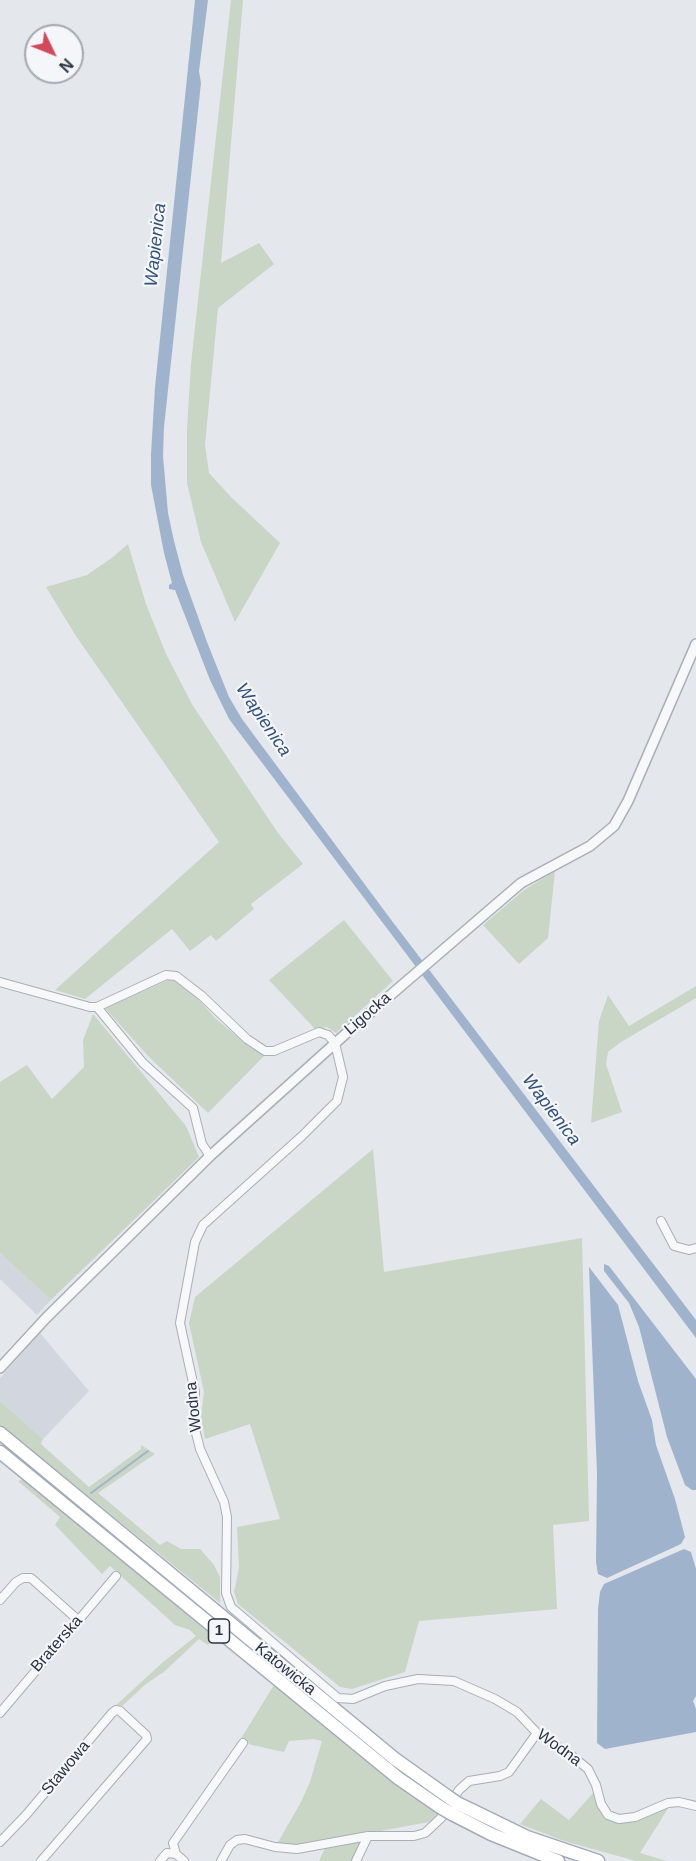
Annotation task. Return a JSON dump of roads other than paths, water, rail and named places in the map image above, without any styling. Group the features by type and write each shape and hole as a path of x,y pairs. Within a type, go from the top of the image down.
{"main road":[{"name":"Katowicka","path":"0,1433 449,1805 491,1834 558,1861"},
{"name":"Katowicka","path":"0,1452 398,1778 449,1805 527,1837 597,1861"}],"street":[{"name":"Ligocka","path":"0,1368 46,1318 210,1156 408,978 520,883 590,846 614,826 628,801 696,644"},
{"path":"0,982 96,1007 166,975 176,976 202,996 247,1039 265,1051 274,1051 319,1032 328,1035 335,1043"},
{"path":"96,1007 143,1063 193,1108 202,1144 210,1156"},
{"name":"Wodna","path":"335,1043 343,1077 337,1101 302,1136 203,1225 195,1242 180,1323 195,1392 196,1437 224,1502 227,1517 226,1593 231,1607 338,1698 353,1699 385,1686 418,1679 444,1679 495,1699 517,1712 537,1733 588,1769 596,1785 601,1804 608,1815 619,1819 635,1817 668,1803 678,1802 696,1806"},
{"path":"661,1221 674,1246 689,1250 696,1248"},
{"name":"Braterska","path":"0,1713 116,1576"},
{"path":"0,1600 16,1582 23,1578 31,1578 78,1620"},
{"name":"Stawowa","path":"0,1842 26,1815 112,1713 116,1710 120,1712 146,1735 147,1739 41,1861"},
{"path":"222,1861 230,1845 237,1840 245,1839 275,1847 297,1849 368,1836 414,1836 425,1833 441,1818 459,1790 469,1781 500,1776 509,1772 537,1733"},
{"path":"160,1861 243,1743"},
{"path":"356,1861 368,1836"},
{"path":"173,1843 176,1854 184,1861"},
{"path":"167,1853 176,1854"}],"water":[{"path":"195,0 208,0 199,71 201,83 164,427 163,456 168,513 174,541 183,575 207,642 229,697 242,719 389,917 696,1320 696,1338 229,719 210,680 175,590 169,589 172,583 151,485 151,454 155,387"},
{"path":"604,1264 609,1266 696,1379 696,1490 685,1485 667,1437 639,1327 629,1303 604,1271"},
{"path":"589,1267 618,1305 638,1381 652,1420 656,1445 675,1499 685,1537 681,1544 607,1578 598,1574 596,1562 597,1474"},
{"path":"684,1549 691,1552 696,1569 696,1696 693,1701 696,1709 696,1732 605,1749 597,1743 600,1592 604,1584"}],"waterway":[{"path":"91,1493 148,1451"}],"water label":[{"name":"Wapienica","path":"156,245"},
{"name":"Wapienica","path":"263,720"},
{"name":"Wapienica","path":"551,1110"}]}
